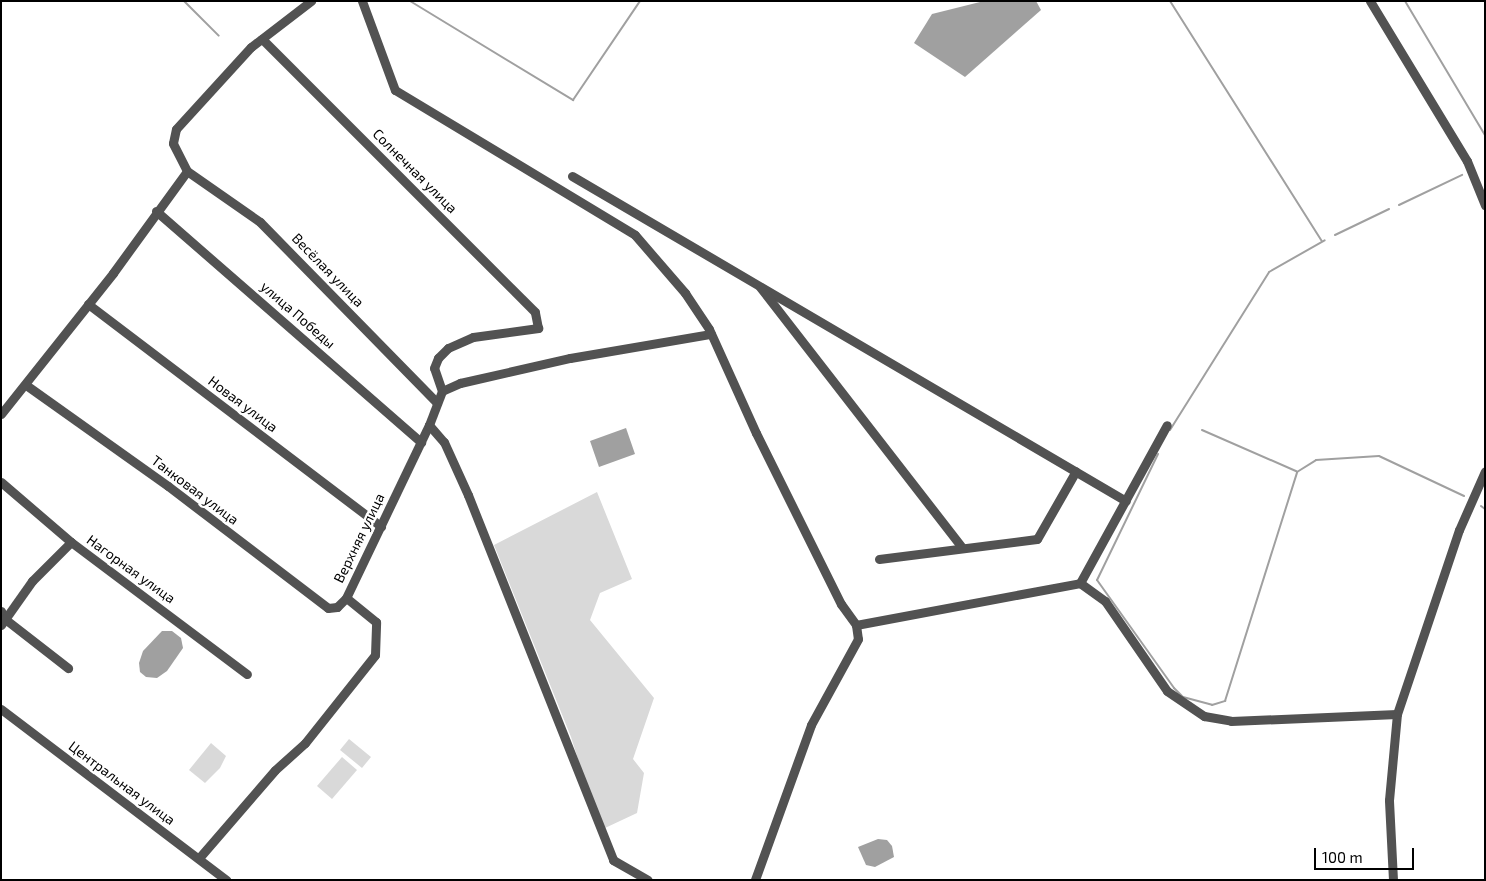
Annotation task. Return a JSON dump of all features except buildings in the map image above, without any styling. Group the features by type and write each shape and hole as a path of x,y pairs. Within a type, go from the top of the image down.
{"street":[{"path":"1,414 26,385 88,304 187,171 173,143 176,129 262,39 311,1"},
{"path":"362,1 395,90 635,235 652,250 690,299 711,334 760,442 841,604 856,625 858,639 811,725 755,880"},
{"path":"1370,1 1467,161 1485,205"},
{"name":"Солнечная улица","path":"262,39 535,312 538,328 473,337 448,348 438,358 434,368 442,391"},
{"name":"Весёлая улица","path":"187,171 260,222 437,403"},
{"path":"572,176 1126,501"},
{"name":"улица Победы","path":"156,211 421,442"},
{"path":"757,283 962,547"},
{"name":"Новая улица","path":"88,304 381,526"},
{"path":"442,391 460,383 570,358 711,334"},
{"name":"Танковая улица","path":"26,385 168,486 328,608 337,607 346,598"},
{"name":"Верхняя улица","path":"199,858 275,770 306,743 375,655 376,622 346,598 429,425 442,391"},
{"path":"429,425 444,442 468,495 613,860 648,880"},
{"path":"1080,583 1167,425"},
{"path":"879,559 1037,539 1076,471"},
{"path":"1394,880 1389,800 1397,714 1459,530 1485,471"},
{"name":"Нагорная улица","path":"1,482 71,542 218,649 247,674"},
{"path":"68,668 2,618 32,581 71,542"},
{"path":"856,625 1080,583 1105,602 1167,691 1180,702 1204,716 1231,721 1397,714"},
{"name":"Центральная улица","path":"1,708 226,880"}],"shaded area":[{"path":"984,1 1036,1 1041,10 965,77 914,43 932,14"},
{"path":"626,428 635,454 599,467 590,441"},
{"path":"597,492 632,579 600,593 590,620 654,698 633,759 644,773 637,813 605,828 591,800 571,737 494,545"},
{"path":"162,631 172,631 181,638 183,648 167,671 157,678 146,677 140,672 139,663 143,651"},
{"path":"349,739 371,757 362,768 340,750"},
{"path":"211,743 226,756 220,768 205,783 189,770"},
{"path":"342,757 357,770 332,799 317,786"},
{"path":"878,839 887,840 892,846 894,857 875,867 866,865 858,847"}],"waterway":[{"path":"184,1 219,36"},
{"path":"410,1 573,100 640,1"},
{"path":"1170,1 1322,241"},
{"path":"1405,1 1485,135"},
{"path":"1399,205 1462,175"},
{"path":"1335,235 1389,209"},
{"path":"1170,430 1269,272 1325,240"},
{"path":"1202,430 1296,471"},
{"path":"1158,454 1097,580 1174,688 1183,697 1212,705 1225,701 1297,472 1316,460 1379,456 1464,496"},
{"path":"1481,506 1485,509"},
{"path":"1485,691 1485,707"}]}
